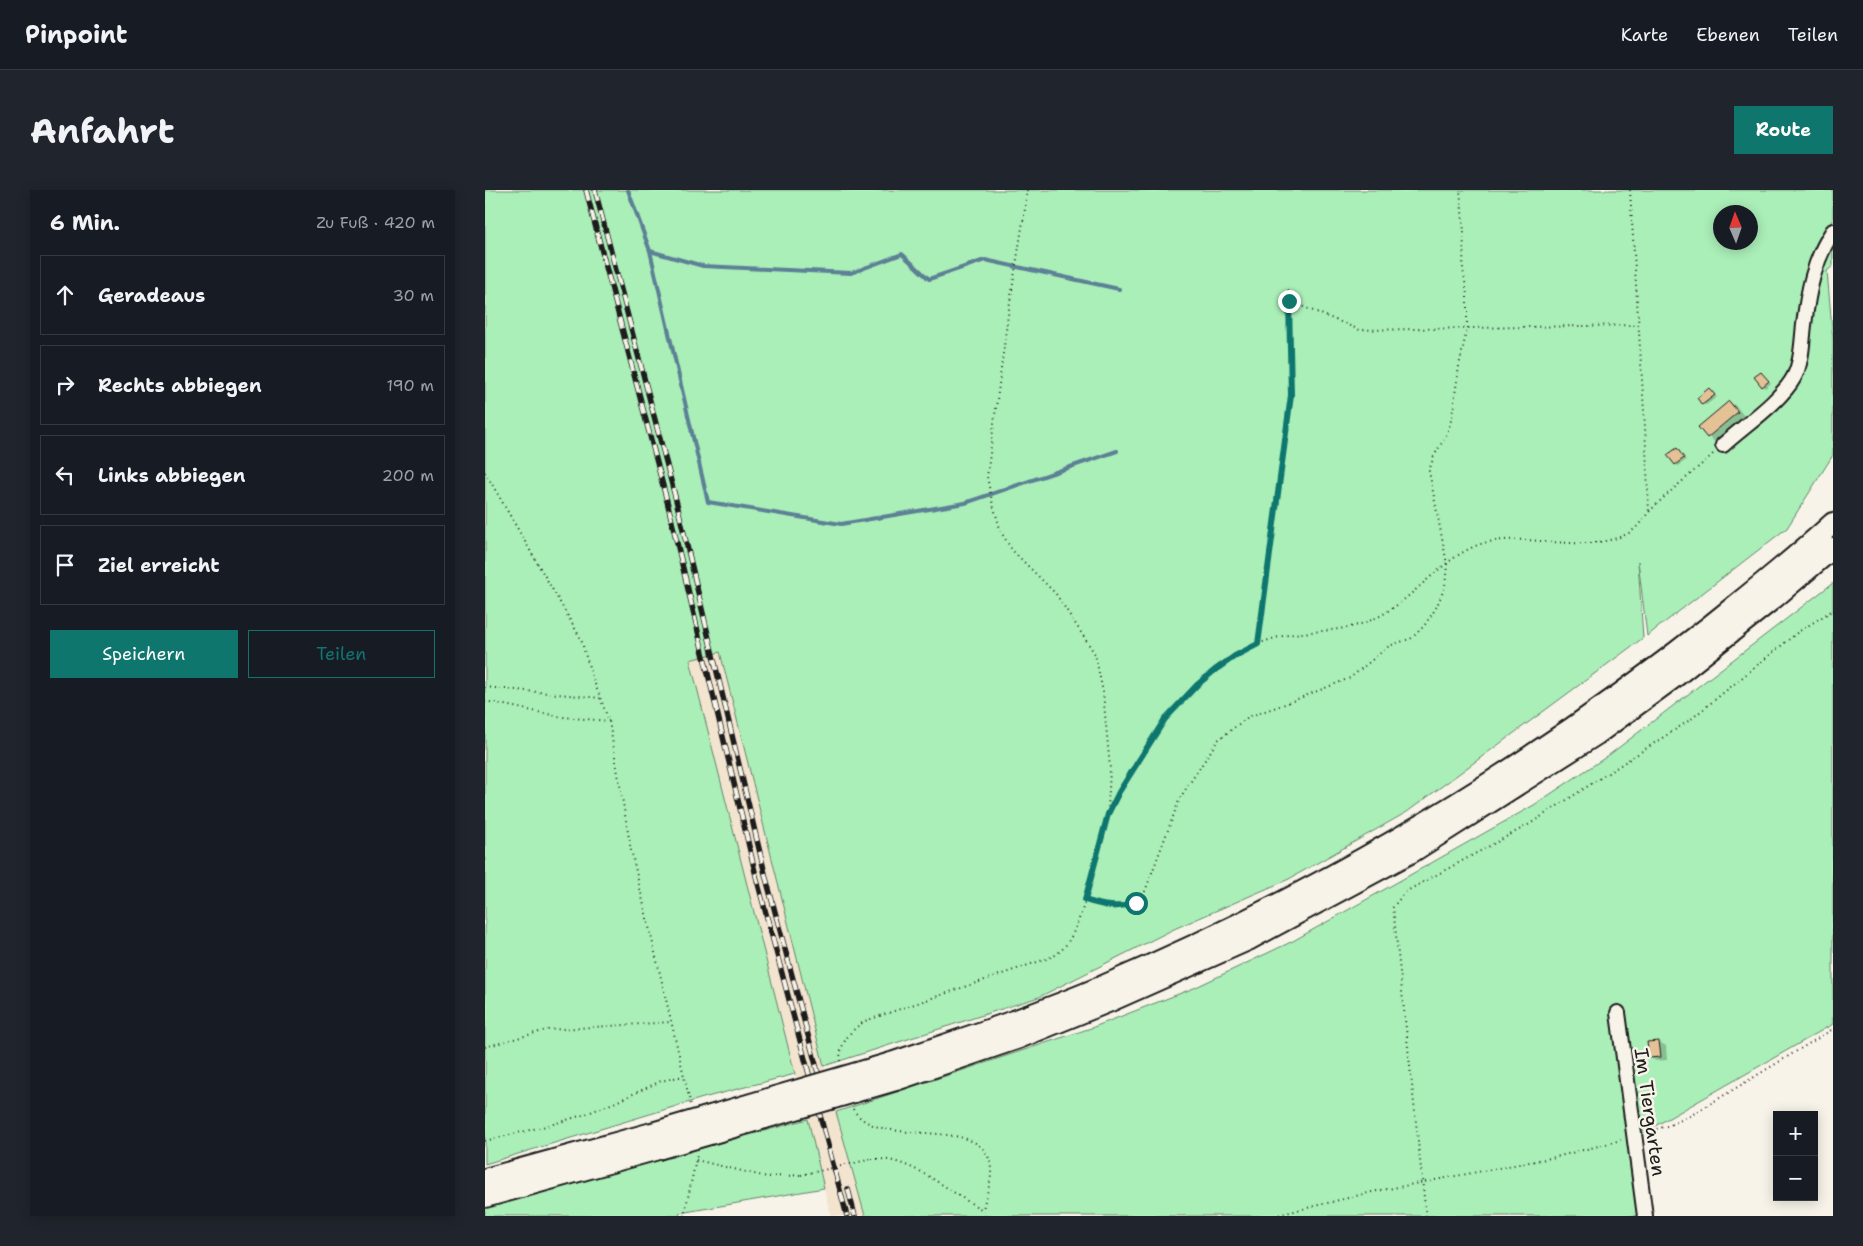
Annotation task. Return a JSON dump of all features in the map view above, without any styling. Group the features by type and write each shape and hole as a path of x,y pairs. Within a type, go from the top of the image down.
{"highway":[{"path":"1774,598 1828,535 1833,509"},
{"path":"893,1071 1111,983 1241,924 1403,836 1506,772 1656,668 1763,583 1828,535"},
{"path":"485,1197 655,1141 775,1098 893,1071 1019,1038 1108,1002 1250,939 1412,852 1513,789 1597,734 1676,676 1774,598 1833,565"},
{"path":"485,1178 655,1141"}],"street":[{"path":"1723,445 1785,391 1795,375 1813,274 1821,249 1833,231"},
{"name":"Im Tiergarten","path":"1618,1013 1645,1216"}],"path":[{"path":"854,1029 865,1021 1059,953 1069,941 1075,929 1085,900 1108,814 1110,768 1104,701 1095,654 1056,594 1012,550 1001,532 987,476 1027,190"},
{"path":"1085,900 1109,907 1125,907 1136,903 1144,894 1180,798 1219,740 1248,717 1351,678 1389,646 1412,638 1424,626 1436,608 1445,587 1447,564 1429,471 1434,456 1447,434 1452,417 1459,366 1467,329 1467,294 1463,269 1464,232 1460,190"},
{"path":"1630,190 1649,512"},
{"path":"1258,644 1291,395 1288,288"},
{"path":"1289,301 1360,330 1637,325"},
{"path":"1108,814 1139,759 1165,719 1178,703 1215,670 1235,656 1258,644 1286,635 1346,628 1369,622 1393,609 1447,564 1474,547 1502,540 1574,544 1609,540 1627,534 1639,525 1649,512 1671,491 1723,445"},
{"path":"485,472 581,639 609,721 631,850 689,1098"},
{"path":"1426,1216 1393,907 1405,892 1528,825 1690,720 1798,632 1833,610"},
{"path":"485,687 600,698"},
{"path":"485,700 562,717 609,721"},
{"path":"485,1047 546,1030 672,1022"},
{"path":"1274,1216 1372,1192 1557,1157 1670,1124 1689,1116 1833,1029"},
{"path":"485,1141 549,1125 583,1114 616,1102 661,1081 683,1076"},
{"path":"862,1119 873,1126 889,1130 954,1136 978,1144 987,1154 991,1166 991,1180 983,1210 985,1216"},
{"path":"684,1216 696,1160 767,1177 801,1175 872,1159 886,1158 915,1170 983,1210"}],"shaded area":[{"path":"569,190 681,477 824,1066 865,1216 831,1216"}],"green space":[{"path":"485,190 1833,190 1833,266 1827,271 1833,340 1833,455 1787,528 1647,636 1638,561 1643,638 1407,812 1289,879 1174,929 1039,997 824,1066 720,652 690,660 795,1074 703,1098 485,1164"},
{"path":"1833,583 1833,1024 1629,1141 1640,1216 865,1216 836,1112 1091,1028 1194,988 1293,941 1534,805 1609,755"},
{"path":"808,1119 824,1188 680,1213 679,1216 485,1216 485,1207"}],"building":[{"path":"1761,372 1769,381 1762,387 1754,377"},
{"path":"1709,388 1715,395 1702,405 1697,398"},
{"path":"1729,401 1738,412 1707,438 1698,427"},
{"path":"1677,448 1684,458 1675,465 1667,455"},
{"path":"1659,1041 1661,1057 1649,1058 1647,1042"}],"waterway":[{"path":"628,190 650,251 708,502 841,524 965,503 1117,451"},
{"path":"650,251 703,266 851,273 902,254 929,279 985,260 1119,289"}],"railway":[{"path":"586,190 668,505 757,880 847,1216"},
{"path":"595,190 677,504 766,878 824,1095"},
{"path":"848,1189 855,1216"}],"route":[{"path":"1136,903 1125,907 1109,907 1085,900 1108,814 1139,759 1165,719 1178,703 1215,670 1235,656 1258,644 1291,395 1289,301"}]}
